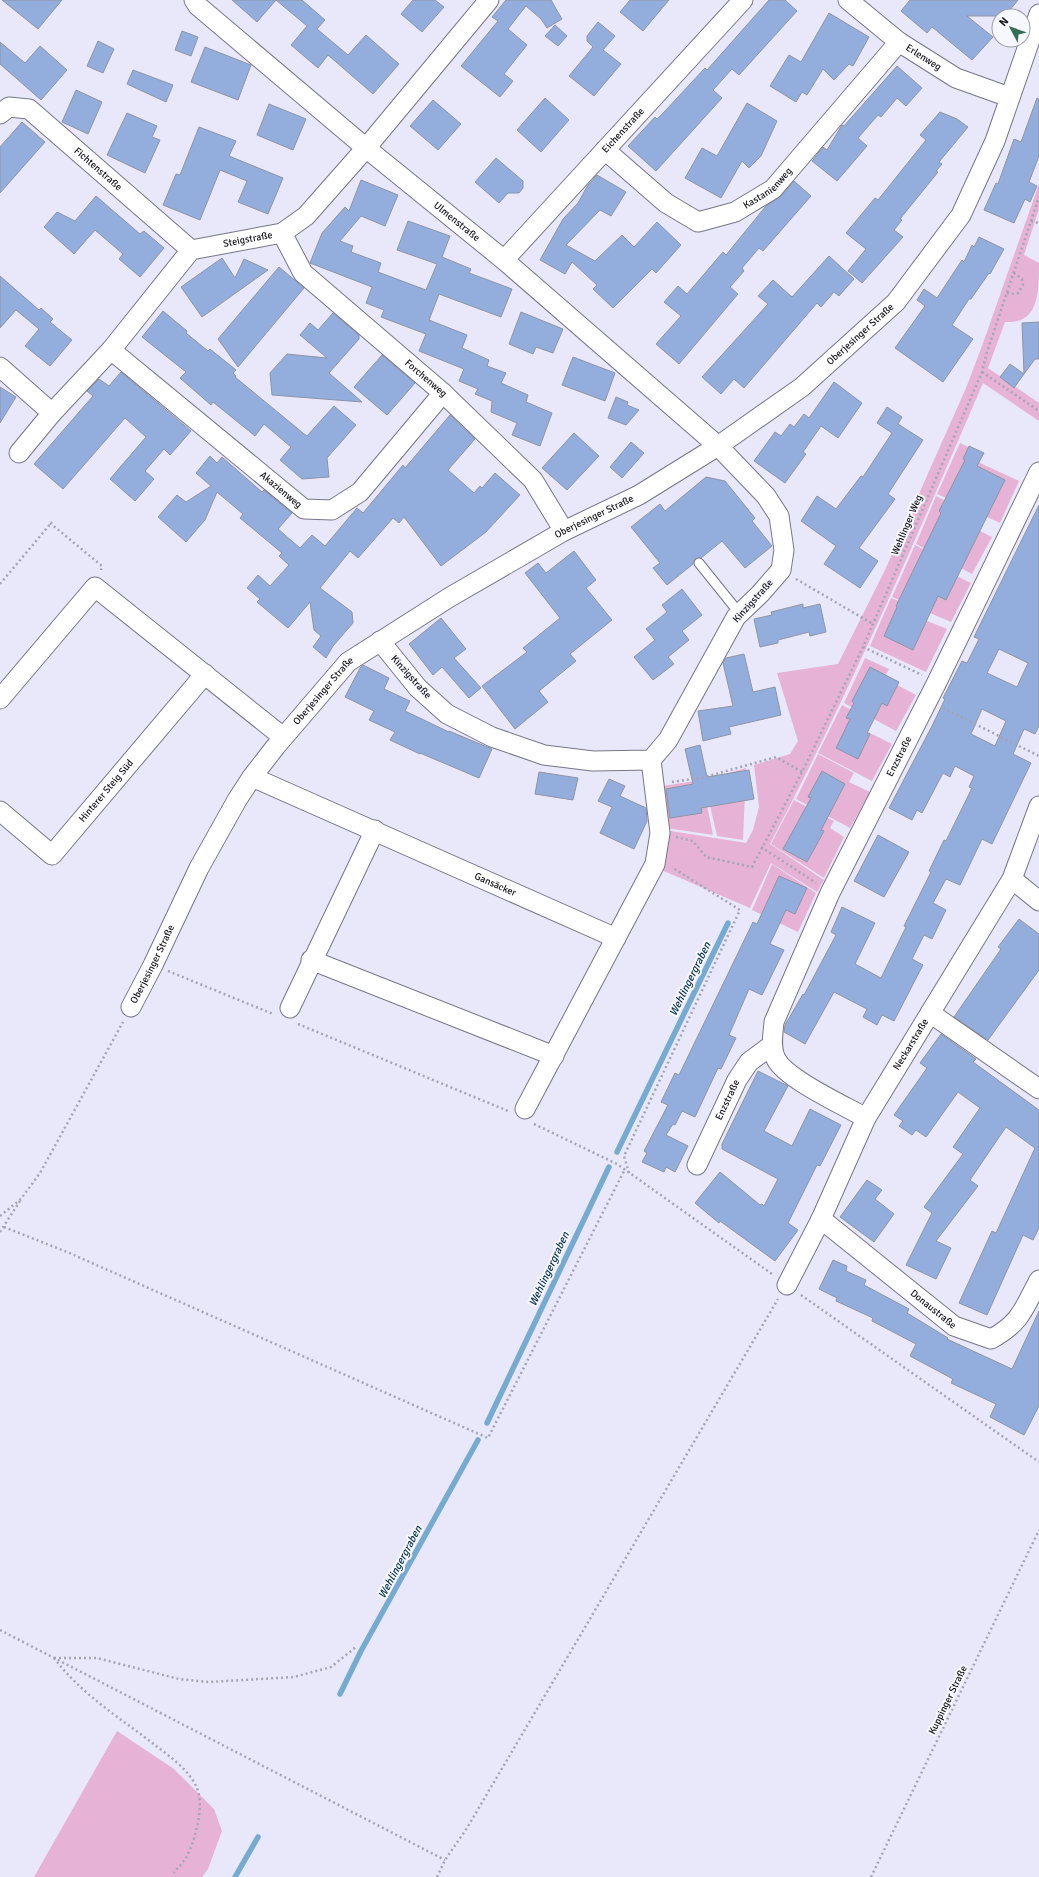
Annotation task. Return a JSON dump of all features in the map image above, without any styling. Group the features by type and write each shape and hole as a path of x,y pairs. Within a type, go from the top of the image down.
{"street":[{"name":"Ulmenstraße","path":"194,0 198,6 366,148 504,260 718,446"},
{"name":"Steigstraße","path":"191,250 282,233 306,216 366,148 489,0"},
{"name":"Eichenstraße","path":"504,260 743,0"},
{"name":"Erlenweg","path":"848,0 899,42 956,78 1009,97"},
{"name":"Oberjesinger Straße","path":"131,1007 153,965 199,868 252,777 348,662 450,597 564,531 639,495 718,446 802,387 896,302 961,215 995,141 1039,14"},
{"name":"Kastanienweg","path":"605,150 666,203 698,222 735,212 773,189 899,42"},
{"name":"Fichtenstraße","path":"0,114 9,107 30,109 191,250"},
{"name":"Forchenweg","path":"282,233 303,273 443,393 533,480 564,531"},
{"path":"19,453 52,413 111,350 191,250"},
{"name":"Akazienweg","path":"111,350 304,509 332,510 360,492 443,393"},
{"path":"0,367 52,413"},
{"name":"Kinzigstraße","path":"380,641 418,688 447,714 492,737 544,755 593,761 651,760 668,740 736,617 760,594 780,570 784,550 779,516 766,496 718,446"},
{"name":"Enzstraße","path":"866,1118 804,1084 776,1059 772,1045 774,1022 830,893 928,701 1039,472"},
{"path":"0,699 95,586 283,738"},
{"name":"Hinterer Steig Süd","path":"0,811 52,855 205,674"},
{"path":"521,1114 554,1056 655,860 660,833 651,760"},
{"name":"Gansäcker","path":"252,777 616,938"},
{"name":"Neckarstraße","path":"787,1284 821,1219 866,1118 1012,879 1039,806"},
{"path":"287,1015 311,960 374,830"},
{"path":"1012,879 1039,901"},
{"path":"311,960 554,1056"},
{"path":"930,1013 1039,1090"},
{"name":"Enzstraße","path":"697,1165 736,1080 749,1062 772,1045"},
{"name":"Donaustraße","path":"821,1219 954,1326 991,1339 1018,1320 1039,1280"}],"lane":[{"path":"699,563 740,614"}],"path":[{"name":"Wehlinger Weg","path":"660,833 693,841 706,857 752,867 802,772 863,647 982,372 1039,197"},
{"path":"1031,221 1039,223"},
{"path":"1007,293 1011,294 1018,292 1023,284 1022,279 1014,272"},
{"path":"982,372 1039,411"},
{"path":"0,584 51,523 102,566 95,586"},
{"path":"780,570 873,624"},
{"path":"863,647 937,682"},
{"path":"928,701 1039,756"},
{"path":"654,785 705,777 776,757 802,772"},
{"path":"761,848 830,893"},
{"path":"629,1174 624,1156 740,910 655,860"},
{"path":"153,965 287,1015 521,1114 617,1164 924,1383 1039,1462"},
{"path":"0,1232 40,1173 131,1007"},
{"path":"4,1227 67,1252 488,1438 624,1170"},
{"path":"0,1216 21,1199"},
{"path":"437,1877 444,1860 467,1828 787,1284"},
{"name":"Kuppinger Straße","path":"871,1877 1039,1530"},
{"path":"0,1630 444,1860"},
{"path":"54,1658 97,1658 179,1679 209,1682 294,1677 331,1667 356,1646"},
{"path":"54,1658 64,1671 91,1696 185,1771 196,1786 201,1806 195,1832 187,1856 174,1873"}],"shaded area":[{"path":"1039,184 1039,209 1024,255 1039,263 1035,304 1031,312 1025,318 1005,322 988,368 1039,403 1039,421 983,383 881,616 827,731 770,844 824,880 817,892 771,863 750,908 659,869 665,830 746,843 753,830 759,807 754,765 790,754 798,741 777,673 838,664 885,570 966,388"},
{"path":"960,443 982,454 978,462 1019,481 1000,523 937,494"},
{"path":"936,496 958,507 954,518 992,537 972,574 916,544"},
{"path":"915,545 933,554 929,563 971,583 951,622 892,597"},
{"path":"891,598 912,606 910,614 947,629 926,672 870,646"},
{"path":"865,658 889,669 884,678 916,695 896,731 844,703"},
{"path":"842,705 865,717 860,728 892,744 872,781 818,753"},
{"path":"818,754 854,773 849,782 870,792 850,828 796,799"},
{"path":"746,768 743,840 717,836 704,780"},
{"path":"702,780 713,835 666,828 662,786"},
{"path":"794,800 834,821 830,828 844,837 824,878 771,844"},
{"path":"772,864 816,893 798,932 752,910"},
{"path":"117,1731 174,1769 214,1809 222,1831 208,1869 202,1877 34,1877"}],"building":[{"path":"2,0 62,0 38,29"},
{"path":"232,0 276,0 257,22"},
{"path":"276,0 302,0 325,20 317,29 348,55 366,35 399,64 373,94 328,55 318,68 291,45 307,26"},
{"path":"413,0 435,0 444,7 422,32 401,14"},
{"path":"506,0 551,0 562,19 547,28 541,19 526,6 508,29 527,45 504,74 513,81 500,97 461,66 498,21 492,17"},
{"path":"630,0 669,0 643,31 620,12"},
{"path":"769,0 785,0 797,11 739,75 732,69 713,90 722,98 656,171 628,146 655,117 657,119 665,111 705,68 707,70"},
{"path":"910,0 1018,0 1012,8 991,8 991,16 967,16 991,35 991,39 972,60 932,27 927,33 901,11"},
{"path":"829,13 869,37 853,66 849,64 834,80 823,69 807,95 802,92 796,102 770,86 789,55 801,62"},
{"path":"598,22 615,36 603,50 621,64 594,96 569,76 593,47 587,41 587,36"},
{"path":"555,25 567,36 558,46 545,36"},
{"path":"182,31 198,37 191,56 175,50"},
{"path":"98,41 114,49 103,73 87,66"},
{"path":"0,42 25,63 40,46 67,70 41,100 0,64"},
{"path":"205,47 251,65 238,100 191,82"},
{"path":"897,66 922,88 906,106 897,98 881,117 878,115 858,138 867,146 837,181 812,161 823,147 827,150 842,125 844,126"},
{"path":"133,70 173,85 166,102 127,84"},
{"path":"76,90 102,102 88,134 62,122"},
{"path":"545,98 569,120 541,152 517,130"},
{"path":"1037,98 1039,99 1039,156 1029,182 1037,186 1030,202 1025,199 1014,223 984,210 996,183 998,184 1014,139 1021,142"},
{"path":"433,100 461,124 438,150 410,126"},
{"path":"747,103 777,121 761,156 749,168 742,161 721,198 685,178 702,148 717,156"},
{"path":"269,104 306,119 293,150 257,135"},
{"path":"940,112 957,119 968,127 939,162 942,164 936,171 938,172 900,219 902,220 894,230 903,237 862,283 848,271 866,249 846,233 875,198 878,200 926,140 920,135"},
{"path":"127,113 157,126 152,137 160,140 145,173 107,155"},
{"path":"22,122 45,142 0,193 0,147"},
{"path":"199,127 236,141 229,156 283,178 268,214 238,202 247,181 220,170 200,220 163,205 176,174 180,175"},
{"path":"496,158 523,181 523,188 519,193 508,193 499,203 475,182"},
{"path":"597,175 626,192 611,216 600,210 566,245 595,261 622,235 634,247 657,222 681,245 656,273 652,269 613,308 593,289 597,285 572,262 565,274 540,260 563,219 578,203 588,185"},
{"path":"361,180 398,195 385,226 361,216 340,241 353,246 351,252 381,263 378,272 426,290 437,264 397,250 408,221 450,236 442,257 471,269 469,273 512,289 501,317 439,294 429,320 467,335 462,348 489,360 487,366 506,373 501,383 528,395 526,402 552,413 540,446 512,435 517,423 491,412 492,401 475,394 478,389 459,381 464,369 419,351 426,334 381,317 384,310 366,303 372,287 310,263 322,233 345,207 349,211"},
{"path":"794,181 811,196 763,251 759,248 742,268 744,271 730,287 738,294 679,364 656,344 681,316 664,302 678,286 687,294 723,252 726,255 766,206 781,196"},
{"path":"96,196 140,234 144,231 164,248 140,277 119,259 123,254 95,230 74,254 44,227 57,212 75,221"},
{"path":"979,237 1004,249 990,274 989,273 971,299 969,299 952,325 973,339 943,382 895,348 925,306 917,300 924,289 937,298 962,260 964,262 972,245 974,247"},
{"path":"829,256 854,279 839,296 834,292 821,307 817,303 744,388 734,379 721,394 702,377 768,304 758,296 773,280 792,297"},
{"path":"222,258 235,278 244,259 268,270 202,317 181,287"},
{"path":"279,267 304,288 238,367 218,339"},
{"path":"0,276 39,310 41,308 53,319 50,322 72,340 50,366 25,346 39,329 16,310 0,328"},
{"path":"163,311 208,351 210,349 236,370 233,373 236,376 235,377 307,436 334,406 356,425 327,458 329,477 302,479 280,460 291,447 264,424 255,436 213,402 211,405 180,378 186,372 142,337"},
{"path":"521,312 563,329 553,353 536,347 533,354 509,344"},
{"path":"333,313 359,335 359,339 329,373 362,402 272,395 270,373 287,354 327,358 300,335 310,323 318,330"},
{"path":"1039,322 1039,359 1035,359 1024,374 1022,323"},
{"path":"382,355 415,383 387,415 354,387"},
{"path":"573,357 615,373 605,401 562,385"},
{"path":"1010,364 1024,374 1014,388 1000,377"},
{"path":"121,372 191,431 170,455 164,449 145,471 154,479 135,501 110,479 146,437 125,418 63,489 34,464 93,396 87,391 99,379 109,386"},
{"path":"834,382 862,403 838,438 821,426 803,452 806,454 785,483 754,461 775,432 781,436 790,424 794,427 804,414 809,418"},
{"path":"0,387 16,397 0,423"},
{"path":"616,397 628,402 627,405 639,410 626,425 608,418"},
{"path":"887,407 902,417 898,424 923,440 888,494 895,499 859,548 878,561 860,588 824,564 836,546 801,521 817,496 836,509 861,476 863,477 892,433 877,423"},
{"path":"450,415 475,439 448,470 474,493 480,486 482,488 495,473 520,495 486,532 441,566 404,517 399,523 393,518 358,558 350,551 320,588 352,612 353,623 333,646 326,658 313,647 321,636 314,630 310,602 288,628 257,602 260,599 247,588 258,575 270,586 289,565 279,556 282,553 240,518 243,514 217,492 205,520 186,542 158,517 177,495 186,502 211,486 196,473 210,456 217,463 222,457 262,492 264,490 292,513 278,529 300,548 312,535 325,546 357,508 363,513 403,465 405,468"},
{"path":"574,433 599,456 567,490 542,468"},
{"path":"631,442 644,453 622,478 610,467"},
{"path":"969,446 984,453 977,466 1005,480 946,600 938,596 913,650 884,636 897,607 896,606 941,513 939,511 965,460 963,459"},
{"path":"706,477 725,481 755,518 752,521 772,546 745,568 722,541 701,558 695,559 693,564 667,585 653,568 660,563 631,527 660,504 665,511"},
{"path":"1039,505 1039,726 1035,734 1024,729 1013,754 1031,763 992,844 982,839 960,885 946,879 933,903 946,910 932,939 924,935 912,959 923,965 894,1021 882,1015 877,1025 863,1017 867,1009 834,992 805,1044 784,1032 785,1025 803,994 804,995 836,935 831,932 842,907 875,923 855,964 881,978 906,927 904,926 931,872 929,871 944,840 946,841 972,788 969,787 974,776 955,766 950,777 943,773 922,813 917,810 912,820 889,808 932,726 945,699 943,698 962,661 967,663 979,639 974,637","holes":["999,649 1028,663 1017,687 987,673","982,709 1006,721 995,746 971,734"]},
{"path":"574,551 596,580 586,588 612,620 570,654 576,661 539,691 548,702 515,729 482,686 527,652 523,648 560,618 525,573 538,563 546,573"},
{"path":"682,589 702,615 682,631 689,640 668,657 674,664 653,680 634,657 655,640 646,629 667,612 662,605"},
{"path":"803,604 803,608 820,604 826,632 810,636 809,632 778,640 778,643 760,647 754,619 772,615 771,612"},
{"path":"441,618 466,649 454,658 481,688 469,698 442,667 433,675 409,644"},
{"path":"744,654 753,692 775,687 781,715 729,727 731,734 703,741 698,711 733,706 723,663 726,658"},
{"path":"363,665 389,678 384,689 410,701 405,711 449,732 492,749 479,778 390,740 395,732 369,720 374,711 345,697"},
{"path":"870,667 899,682 887,706 882,703 867,733 870,734 858,759 836,748 850,719 846,718 854,703 852,701"},
{"path":"700,745 707,777 749,770 754,799 701,808 702,813 670,818 666,789 693,784 685,749"},
{"path":"822,771 845,784 821,830 824,831 807,862 783,849 811,798 808,797"},
{"path":"539,772 578,778 573,800 535,794"},
{"path":"609,779 625,786 620,796 646,808 647,821 634,849 600,833 612,807 598,801"},
{"path":"878,835 909,852 884,897 854,881"},
{"path":"779,876 807,888 795,914 786,910 770,944 784,950 762,995 749,989 729,1035 736,1038 721,1069 718,1068 695,1117 682,1111 675,1125 673,1124 666,1135 688,1146 675,1172 666,1167 664,1172 642,1162 647,1153 644,1151 668,1105 661,1102 675,1073 679,1075 753,922 757,924"},
{"path":"1019,919 1039,934 1039,970 988,1040 954,1017 1001,949 998,947"},
{"path":"941,1034 976,1059 973,1062 1039,1110 1039,1228 1033,1240 1023,1235 987,1315 959,1303 992,1231 996,1233 1035,1148 1006,1127 970,1180 978,1186 936,1241 951,1248 936,1279 906,1265 932,1213 924,1207 963,1154 953,1147 980,1108 958,1092 926,1137 916,1130 912,1135 899,1126 903,1121 894,1115 927,1068 920,1063"},
{"path":"758,1071 788,1086 764,1131 792,1146 810,1109 841,1125 820,1166 817,1165 788,1223 798,1230 775,1261 720,1221 719,1223 695,1203 720,1172 760,1205 762,1204 764,1206 778,1179 722,1149 722,1144"},
{"path":"867,1180 882,1190 875,1199 894,1214 874,1242 840,1217"},
{"path":"833,1260 847,1266 846,1271 866,1280 864,1285 909,1309 907,1313 948,1338 947,1339 1012,1369 1039,1311 1039,1406 1024,1435 990,1417 996,1404 951,1383 953,1379 910,1356 916,1344 872,1321 873,1318 836,1301 837,1298 819,1289"}],"waterway":[{"name":"Wehlingergraben","path":"617,1152 728,923"},
{"name":"Wehlingergraben","path":"487,1423 609,1167"},
{"name":"Wehlingergraben","path":"340,1694 361,1651 478,1440"},
{"name":"Wehlingergraben","path":"235,1877 258,1837"}]}
